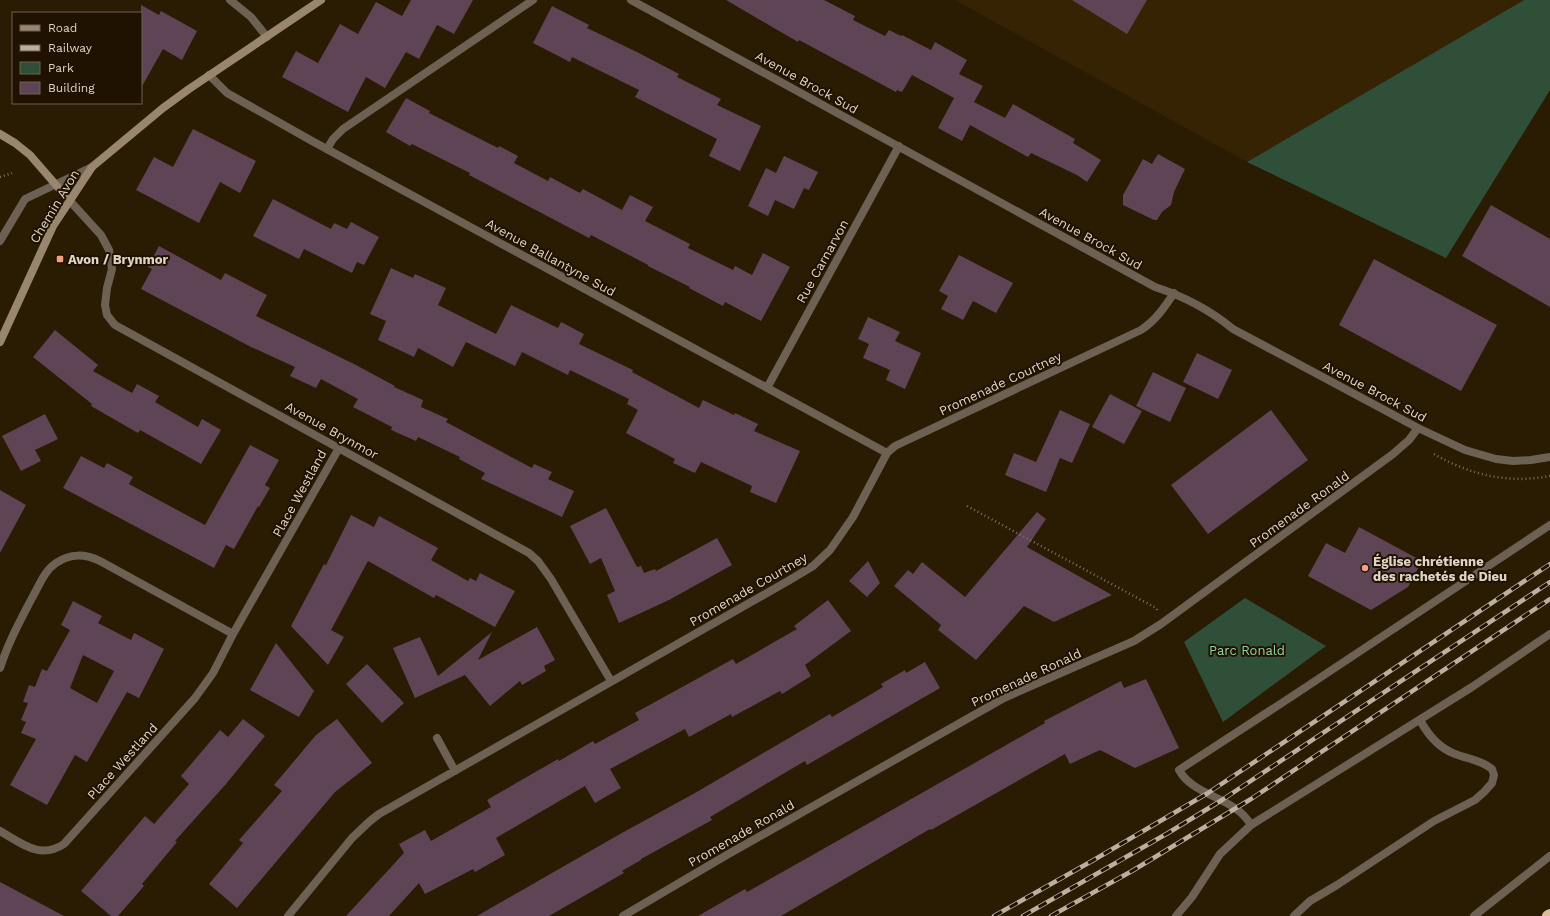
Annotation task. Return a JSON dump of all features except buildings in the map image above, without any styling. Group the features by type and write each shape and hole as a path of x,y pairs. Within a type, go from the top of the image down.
{"main road":[{"name":"Chemin Avon","path":"0,342 46,238 69,200 92,167 163,108 209,75 321,0"},
{"path":"0,134 15,143 30,155 69,200"}],"street":[{"path":"230,0 250,17 267,37"},
{"path":"327,150 333,139 343,129 533,0"},
{"name":"Avenue Brock Sud","path":"631,0 1155,287 1174,293 1220,318 1233,329 1418,428 1465,450 1496,459 1519,461 1550,457"},
{"name":"Avenue Ballantyne Sud","path":"209,75 227,93 327,150 887,453"},
{"name":"Rue Carnarvon","path":"767,388 899,146"},
{"path":"0,241 25,199 92,167"},
{"name":"Avenue Brynmor","path":"69,200 102,235 109,250 112,269 107,288 105,305 107,315 111,321 127,333 529,553 538,560 551,579 611,681"},
{"name":"Promenade Courtney","path":"288,916 324,871 370,821 387,809 788,581 823,558 845,530 887,453 903,441 1141,330 1158,317 1174,293"},
{"name":"Promenade Ronald","path":"623,916 725,856 1004,698 1134,641 1154,629 1178,613 1393,454 1409,440 1418,428"},
{"name":"Place Westland","path":"0,831 36,850 49,851 64,844 195,698 213,673 233,634 339,448"},
{"path":"1251,825 1246,815 1193,785 1183,777 1179,770 1550,525"},
{"path":"0,668 13,635 44,575 56,563 73,556 83,555 100,560 233,634"},
{"path":"1176,916 1192,897 1220,854 1251,825 1472,687 1550,634"},
{"path":"1294,916 1310,901 1434,821 1475,800 1492,784 1494,775 1492,769 1479,761 1444,749 1430,735 1420,720"},
{"path":"436,738 455,771"},
{"path":"1474,916 1550,856"}],"path":[{"path":"0,177 12,173"},
{"path":"967,506 1156,608"}],"shaded area":[{"path":"955,0 1524,0 1247,162"}],"green space":[{"path":"1524,0 1550,0 1550,90 1446,258 1247,162"},
{"name":"Parc Ronald","path":"1245,598 1326,646 1223,722 1184,642"}],"railway":[{"path":"994,916 1208,793 1550,564"},
{"path":"1023,916 1168,833 1222,800 1550,582"},
{"path":"1051,916 1132,871 1251,799 1550,599"}],"place":[{"name":"Avon / Brynmor","path":"60,259"},
{"name":"Église chrétienne des rachetés de Dieu","path":"1365,568"}]}
